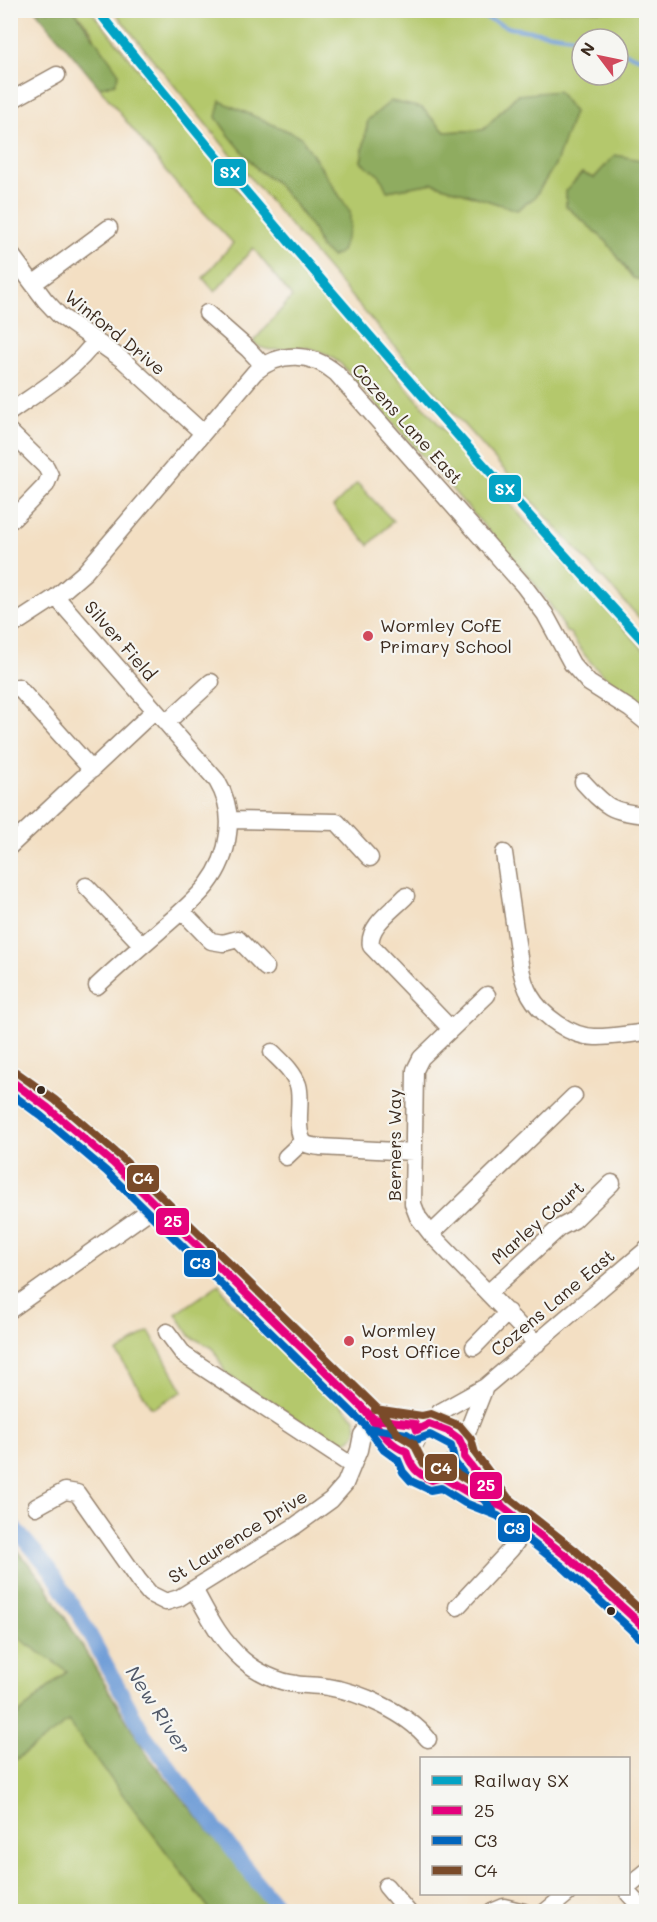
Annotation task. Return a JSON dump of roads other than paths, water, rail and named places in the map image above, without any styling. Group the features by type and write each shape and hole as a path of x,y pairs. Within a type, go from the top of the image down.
{"main road":[{"path":"10,1080 96,1148 403,1432 409,1463 418,1474 432,1480 442,1477 463,1450"},
{"path":"403,1432 447,1430 503,1507"},
{"path":"442,1477 469,1493 503,1507 579,1566 646,1629"}],"street":[{"path":"10,101 57,75"},
{"name":"Winford Drive","path":"33,284 109,228"},
{"name":"Winford Drive","path":"10,253 59,315 123,360 203,433"},
{"path":"10,627 73,584 247,380 263,365 207,312"},
{"path":"10,412 70,370 82,359 96,340"},
{"name":"Cozens Lane East","path":"263,365 281,358 304,357 321,362 336,373 524,586 545,614 572,664 589,683 646,722"},
{"path":"10,432 46,467 50,476 46,485 13,519"},
{"name":"Silver Field","path":"56,597 217,781 226,800 230,820 227,844 218,868 200,895 97,986"},
{"path":"10,846 92,770 211,682"},
{"path":"18,687 92,770"},
{"path":"583,782 607,806 630,814 646,815"},
{"path":"230,820 337,822 370,858"},
{"path":"504,853 520,964 530,997 546,1013 576,1034 594,1037 646,1032"},
{"path":"86,886 142,945"},
{"path":"406,897 374,929 370,938 371,946 451,1029"},
{"path":"182,911 210,941 222,943 238,939 266,968"},
{"name":"Berners Way","path":"487,995 421,1058 415,1070 415,1212 431,1234 537,1344"},
{"path":"272,1052 287,1066 298,1086 300,1131 303,1141 308,1145 414,1152"},
{"path":"431,1234 574,1096"},
{"path":"286,1157 303,1141"},
{"name":"Marley Court","path":"489,1293 559,1228 574,1220 612,1183"},
{"path":"10,1310 157,1205"},
{"name":"Cozens Lane East","path":"403,1432 485,1387 646,1250"},
{"path":"474,1347 508,1312"},
{"path":"167,1332 175,1345 189,1358 351,1466"},
{"name":"Cozens Lane East","path":"463,1450 485,1387"},
{"name":"St Laurence Drive","path":"36,1507 65,1491 77,1493 150,1594 166,1602 179,1598 194,1589 331,1500 345,1484 359,1450 362,1435 403,1432"},
{"path":"457,1607 511,1549 528,1526"},
{"path":"194,1589 216,1629 245,1662 278,1680 297,1685 328,1687 374,1702 396,1713 422,1731 428,1739"},
{"path":"630,1885 646,1872"},
{"path":"386,1886 408,1911"},
{"path":"545,1911 565,1895"},
{"path":"630,1895 645,1911"},
{"path":"492,1911 504,1907 524,1911"}],"waterway":[{"path":"467,10 510,28 570,37"},
{"path":"630,54 646,60"},
{"name":"New River","path":"10,1523 50,1569 82,1620 144,1734 282,1912"}],"rail line":[{"name":"SX","path":"97,10 163,92 366,332 646,644"}],"place":[{"name":"Wormley CofE Primary School","path":"368,636"},
{"name":"Wormley Post Office","path":"349,1341"}]}
